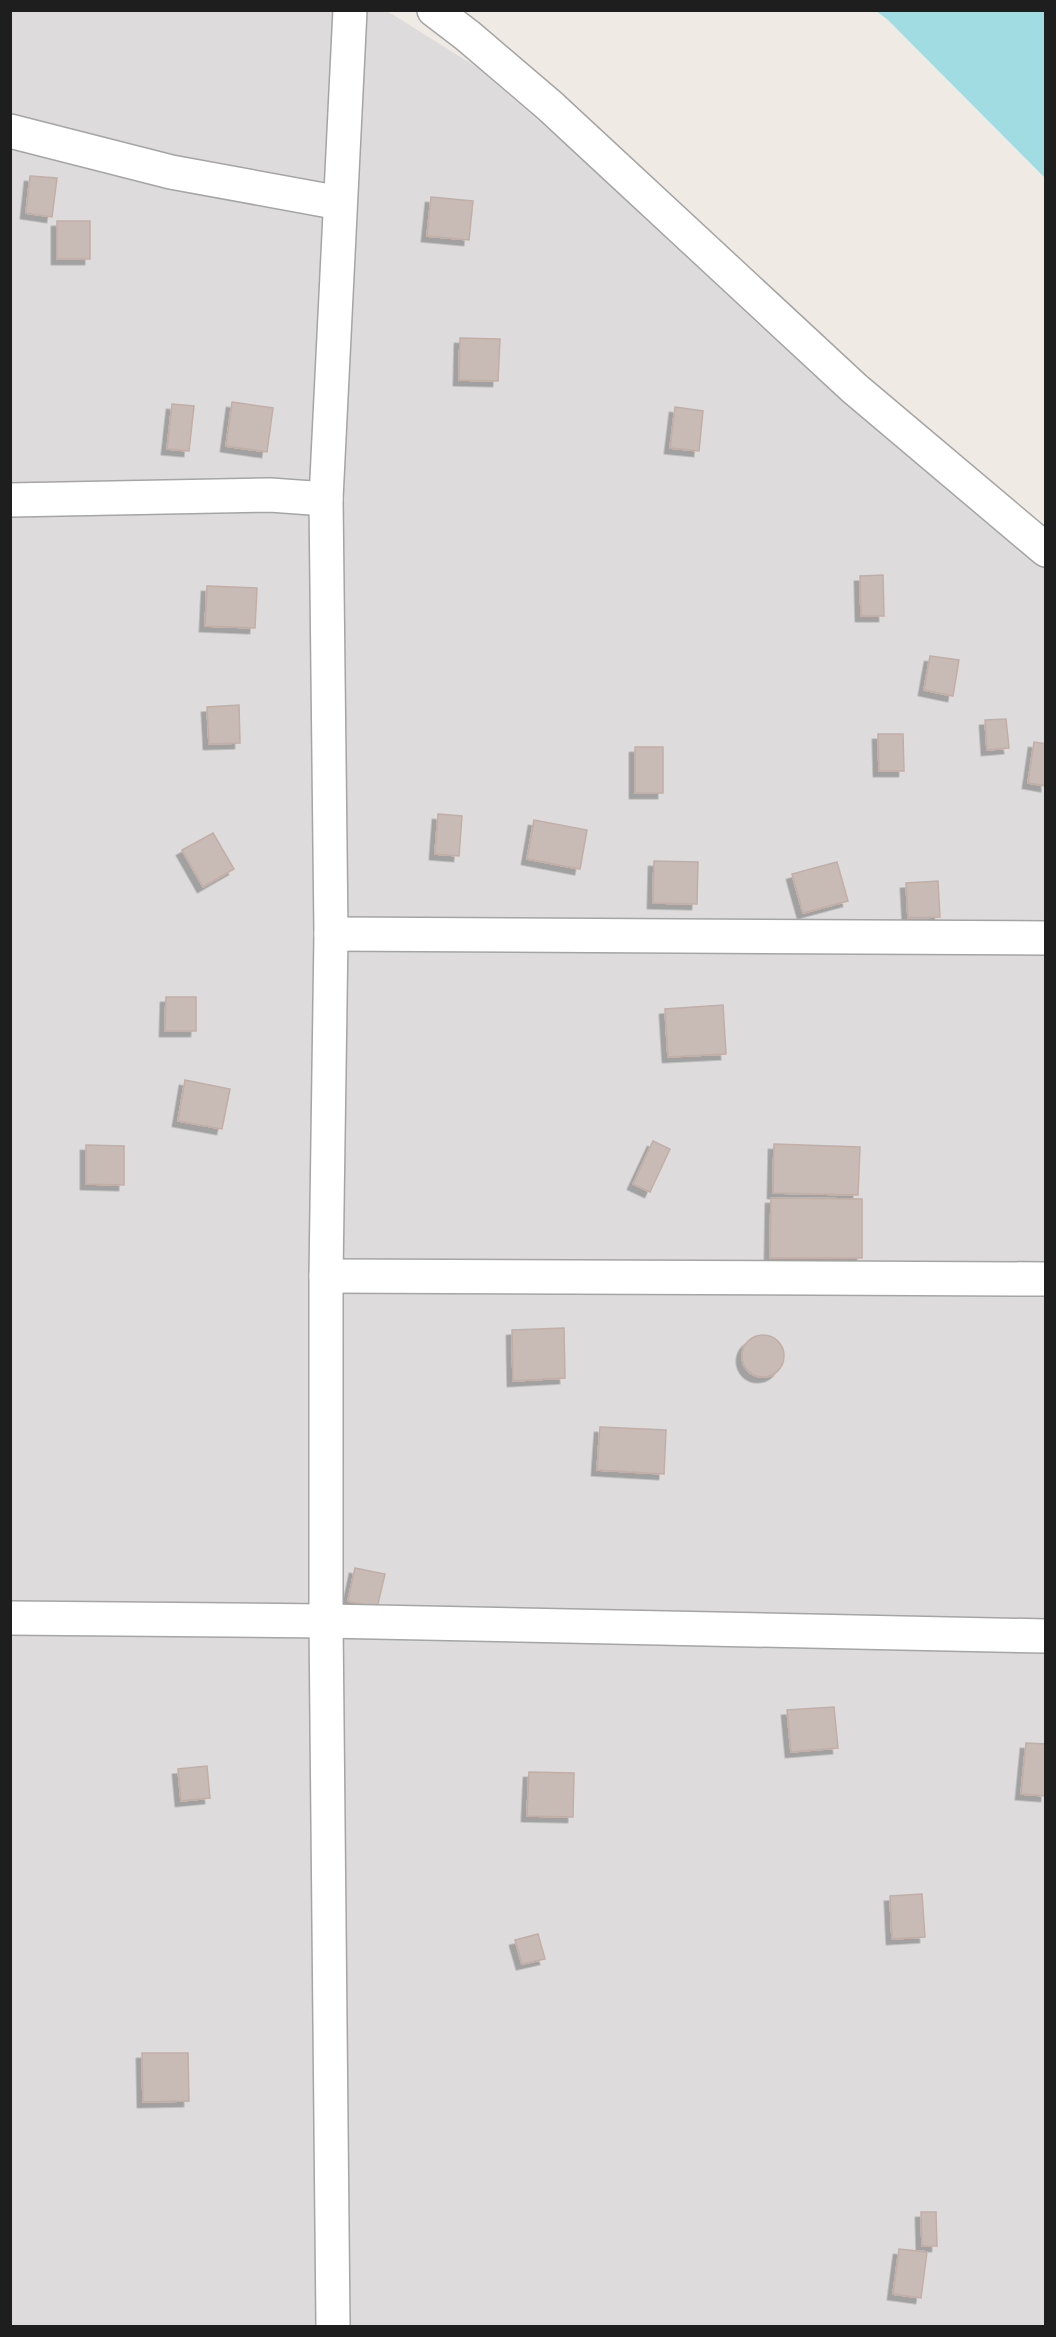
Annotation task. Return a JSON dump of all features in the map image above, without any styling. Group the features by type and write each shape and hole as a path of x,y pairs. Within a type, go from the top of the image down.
{"street":[{"path":"333,2326 326,1621 326,1276 331,934 326,499 350,10"},
{"path":"434,10 550,106 854,388 1046,550"},
{"path":"10,131 171,171 340,203"},
{"path":"10,500 270,495 326,499"},
{"path":"331,934 1046,938"},
{"path":"326,1276 1046,1279"},
{"path":"10,1618 326,1621 1046,1636"}],"shaded area":[{"path":"11,11 387,11 475,66 1045,558 1045,2326 11,2326"}],"water":[{"path":"876,11 1045,11 1045,178 887,19"}],"building":[{"path":"30,176 57,178 52,217 26,213"},
{"path":"431,197 473,201 469,240 427,236"},
{"path":"57,221 90,221 90,259 57,259"},
{"path":"460,338 500,339 498,381 459,380"},
{"path":"232,402 273,408 267,452 226,446"},
{"path":"172,404 194,406 189,451 167,449"},
{"path":"675,407 703,411 699,451 670,448"},
{"path":"883,575 884,616 861,616 860,576"},
{"path":"207,586 257,588 255,628 205,626"},
{"path":"930,656 959,660 953,696 924,690"},
{"path":"239,705 240,743 209,744 207,707"},
{"path":"1006,719 1009,748 987,750 985,720"},
{"path":"878,734 903,734 904,771 879,771"},
{"path":"1034,742 1046,744 1046,786 1028,783"},
{"path":"635,747 663,747 663,793 635,793"},
{"path":"438,814 462,816 459,856 435,854"},
{"path":"534,820 587,830 580,869 527,859"},
{"path":"213,833 234,869 203,887 182,850"},
{"path":"654,861 698,862 697,904 653,903"},
{"path":"837,862 848,901 803,913 792,874"},
{"path":"938,881 940,917 908,918 906,883"},
{"path":"166,997 196,997 196,1031 165,1031"},
{"path":"723,1005 726,1054 668,1057 665,1009"},
{"path":"185,1080 230,1089 222,1129 178,1121"},
{"path":"653,1141 670,1149 650,1192 633,1184"},
{"path":"774,1144 860,1147 858,1195 773,1193"},
{"path":"86,1145 124,1146 124,1185 86,1184"},
{"path":"771,1198 862,1199 862,1258 770,1258"},
{"path":"564,1328 565,1378 513,1381 512,1330"},
{"path":"763,1335 778,1341 784,1356 778,1371 763,1377 748,1371 742,1356 748,1341"},
{"path":"600,1427 666,1430 664,1474 597,1470"},
{"path":"355,1568 385,1574 377,1608 348,1601"},
{"path":"834,1707 838,1748 791,1752 787,1710"},
{"path":"1026,1743 1046,1744 1046,1796 1021,1794"},
{"path":"207,1766 210,1798 181,1801 178,1769"},
{"path":"529,1772 574,1773 573,1817 527,1816"},
{"path":"922,1894 925,1937 892,1939 890,1896"},
{"path":"538,1934 545,1959 522,1964 515,1940"},
{"path":"142,2053 188,2053 189,2101 143,2102"},
{"path":"921,2212 936,2212 937,2246 922,2246"},
{"path":"899,2249 927,2252 921,2298 893,2294"}]}
